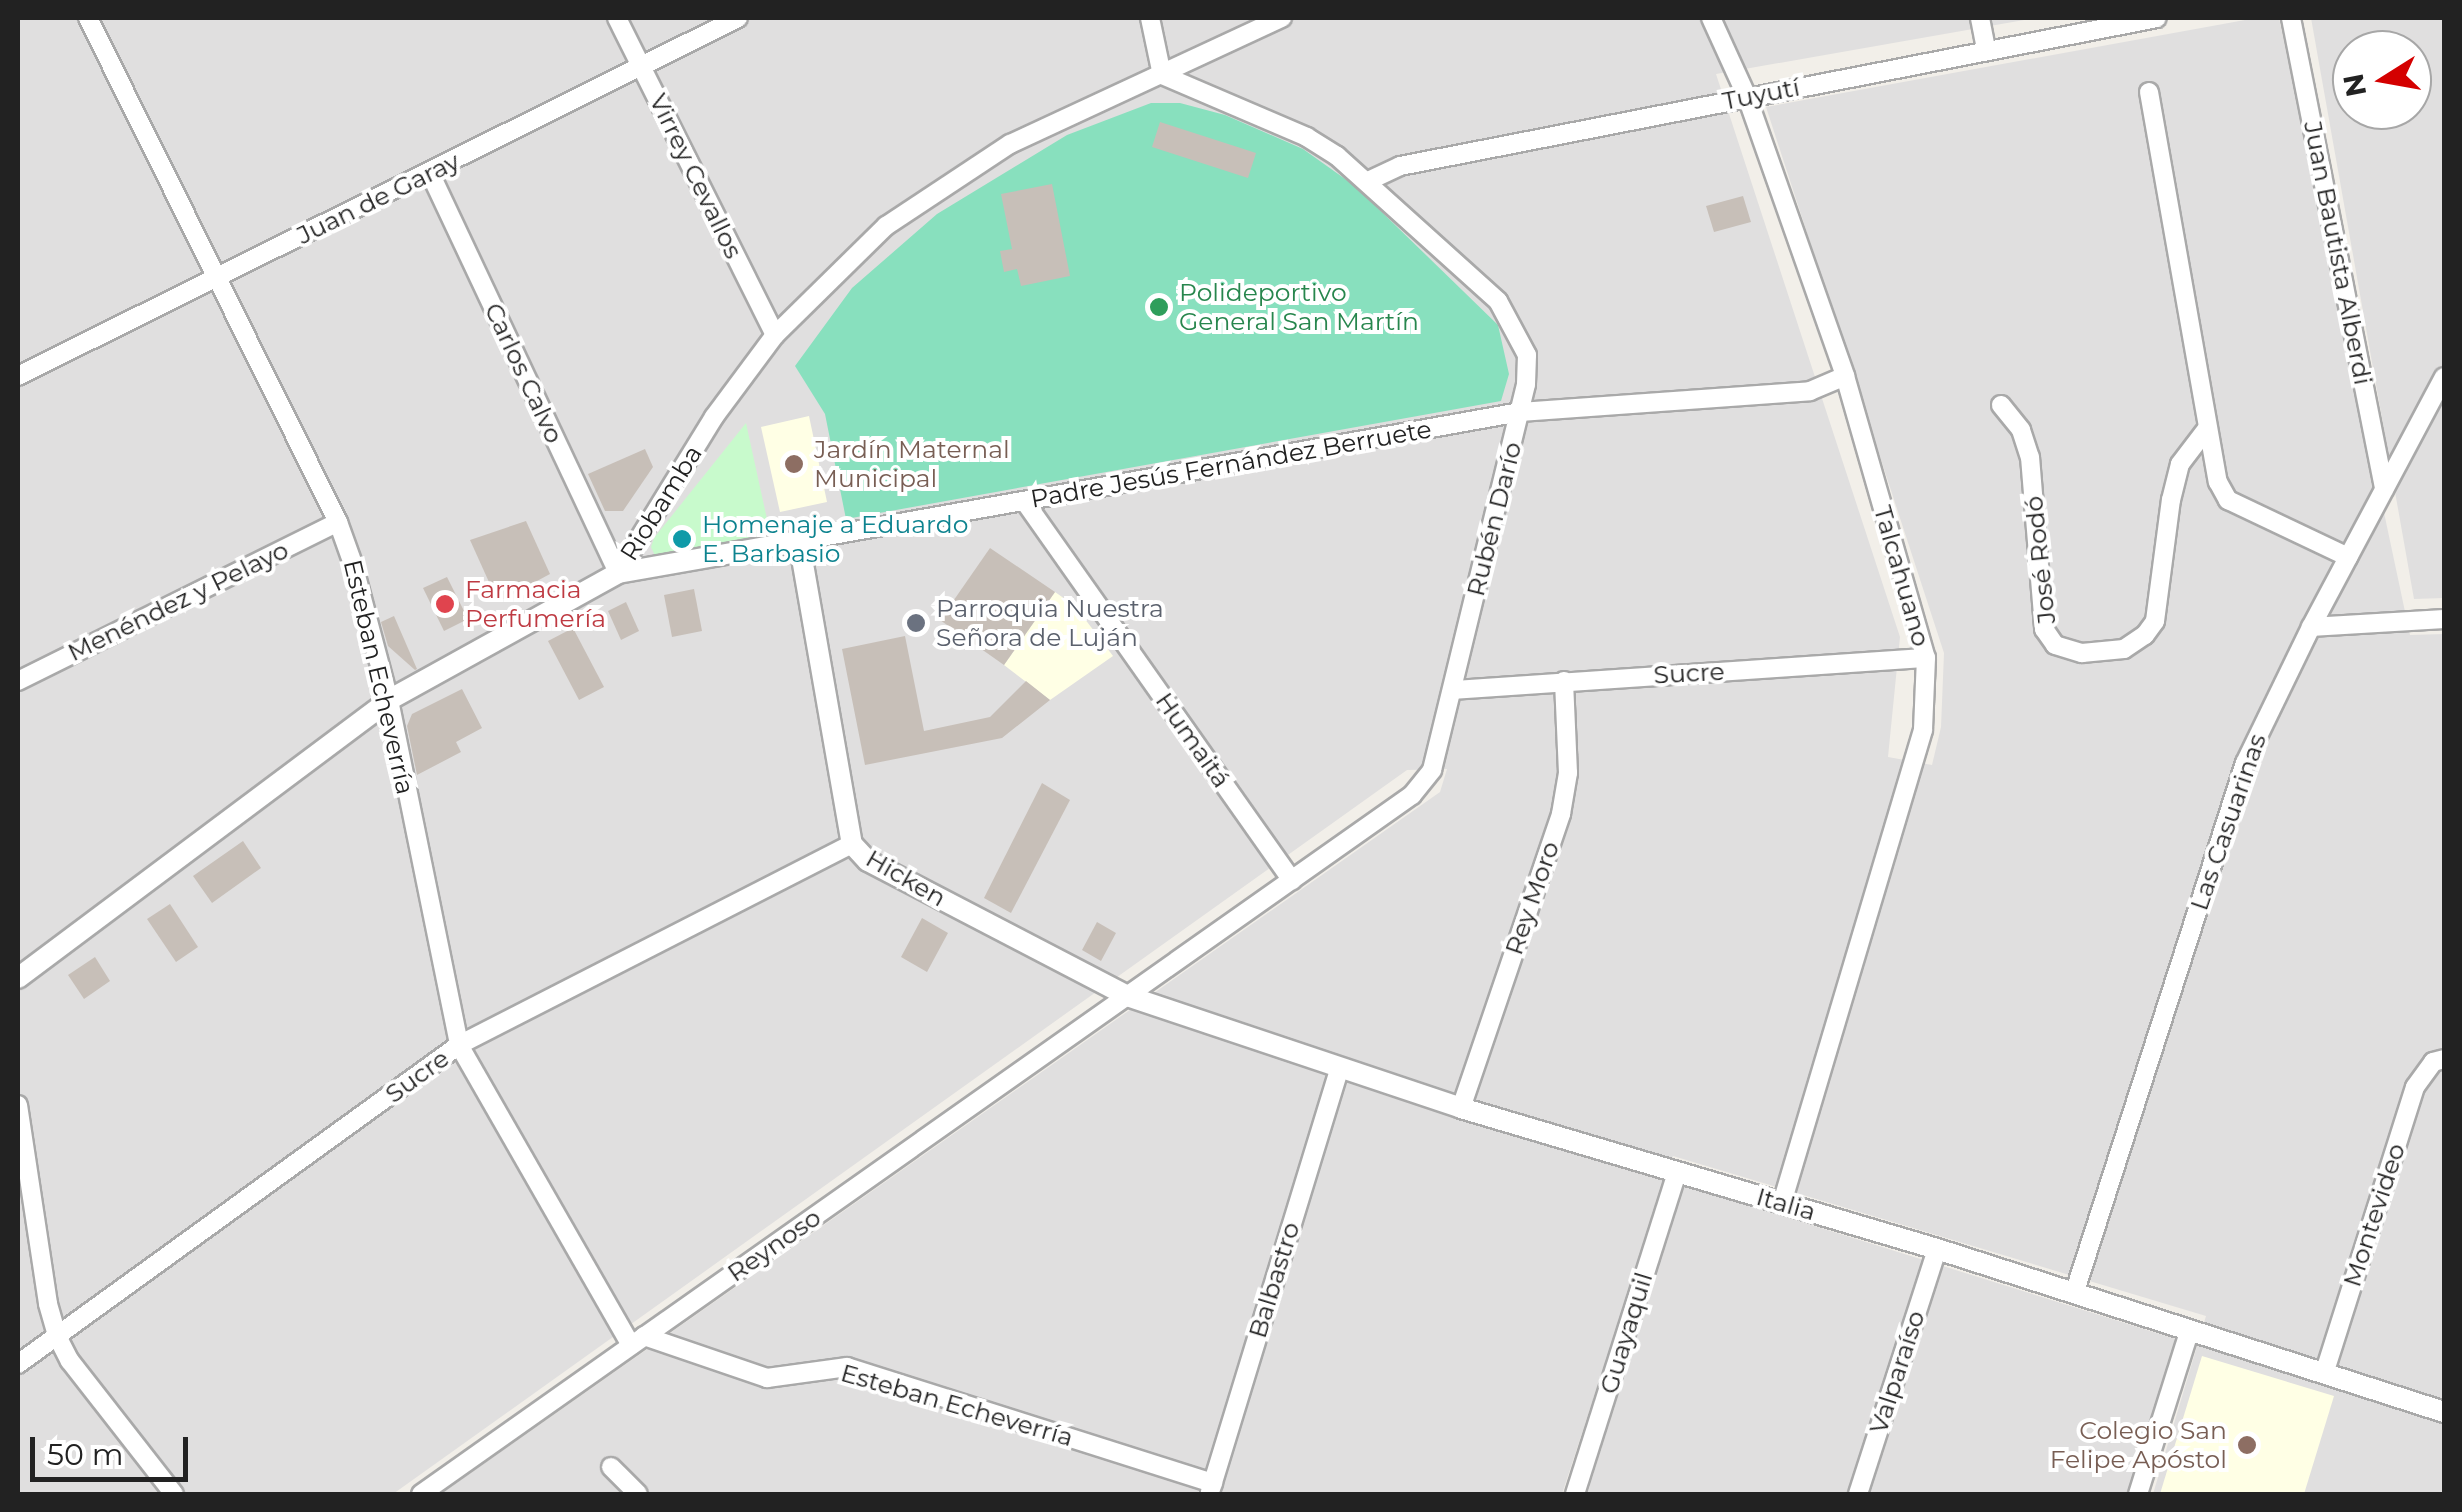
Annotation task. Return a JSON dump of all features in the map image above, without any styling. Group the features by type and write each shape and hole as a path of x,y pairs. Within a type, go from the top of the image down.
{"street":[{"name":"Esteban Echeverría","path":"88,18 338,522 389,700 459,1045 638,1341 768,1378 846,1367 1211,1489"},
{"name":"Virrey Cevallos","path":"617,18 774,335"},
{"name":"Juan de Garay","path":"18,376 738,18"},
{"path":"1150,18 1162,75"},
{"name":"Riobamba","path":"18,978 389,700 618,573 714,417 774,335 886,226 1010,144 1282,18"},
{"name":"Talcahuano","path":"1711,18 1747,97 1845,376 1926,658 1924,730 1782,1203"},
{"path":"1980,18 1986,48"},
{"name":"Tuyutí","path":"1368,181 1400,166 1986,48 2157,18"},
{"name":"Juan Bautista Alberdi","path":"2291,18 2384,489"},
{"name":"Rubén Darío","path":"1128,996 1425,782 1432,770 1453,690 1520,412 1528,355 1498,302 1368,181 1308,136 1162,75"},
{"path":"2149,92 2206,430 2228,500 2348,557"},
{"name":"Carlos Calvo","path":"430,172 618,573"},
{"name":"Padre Jesús Fernández Berruete","path":"618,573 1520,412 1810,391 1845,376"},
{"name":"Las Casuarinas","path":"2074,1294 2245,763 2311,627 2443,381"},
{"name":"José Rodó","path":"2001,405 2021,430 2030,457 2044,629 2064,651 2124,649 2145,636 2155,621 2176,482 2186,454 2206,430"},
{"name":"Humaitá","path":"1025,502 1292,880"},
{"name":"Menéndez y Pelayo","path":"18,681 338,522"},
{"name":"Hicken","path":"798,542 852,844 868,861 1128,996"},
{"path":"2311,627 2444,619"},
{"name":"Sucre","path":"1453,690 1926,658"},
{"name":"Rey Moro","path":"1461,1108 1561,814 1568,772 1564,680"},
{"name":"Sucre","path":"18,1364 459,1045 852,844"},
{"name":"Italia","path":"1128,996 1461,1108 1937,1248 2444,1412"},
{"name":"Reynoso","path":"421,1494 1128,996"},
{"name":"Montevideo","path":"2324,1374 2415,1087 2439,1060"},
{"name":"Balbastro","path":"1211,1489 1340,1066"},
{"path":"18,1105 57,1336 70,1360 174,1494"},
{"name":"Guayaquil","path":"1575,1494 1677,1172"},
{"name":"Valparaíso","path":"1858,1494 1937,1248"},
{"path":"2138,1494 2189,1332"},
{"path":"611,1466 638,1494"}],"shaded area":[{"path":"18,18 2036,18 1716,74 1900,637 1888,757 1932,765 1941,727 1944,653 1766,107 2256,18 2279,18 2410,635 2444,634 2444,1494 2153,1494 2206,1316 1673,1156 1562,1494 441,1494 1440,792 1447,769 1407,770 393,1494 18,1494"},
{"path":"2311,18 2444,18 2444,598 2414,599"},
{"name":"Jardín Maternal Municipal","path":"809,416 827,502 780,512 761,427"},
{"path":"1055,592 1075,606 1113,656 1050,700 1004,665"},
{"path":"1684,1185 2176,1339 2127,1494 1587,1494"},
{"name":"Colegio San Felipe Apóstol","path":"2202,1356 2334,1396 2304,1494 2160,1494"}],"green space":[{"name":"Polideportivo General San Martín","path":"1151,103 1180,103 1225,115 1303,149 1355,186 1498,325 1509,374 1501,401 846,519 825,414 795,366 852,288 937,214 1067,135"},
{"path":"746,423 772,542 656,558 651,547 654,538"}],"building":[{"path":"1160,122 1256,153 1248,178 1152,147"},
{"path":"1052,184 1070,276 1021,286 1017,269 1004,272 1000,251 1012,249 1001,194"},
{"path":"1743,196 1751,222 1714,232 1706,206"},
{"path":"645,449 653,467 623,511 605,511 588,474"},
{"path":"526,521 550,574 498,602 470,540"},
{"path":"990,548 1055,592 1004,665 940,620"},
{"name":"Farmacia Perfumería","path":"447,577 468,619 444,631 423,588"},
{"path":"694,589 702,631 672,637 664,595"},
{"path":"626,602 639,631 621,640 608,611"},
{"path":"394,616 415,670 388,646 381,622"},
{"path":"573,628 604,687 579,700 548,641"},
{"path":"905,636 924,731 990,717 1026,681 1050,700 1002,738 865,765 842,649"},
{"path":"462,689 482,728 456,742 461,752 417,775 407,726 412,714"},
{"path":"1042,783 1070,800 1011,913 984,898"},
{"path":"243,841 261,868 212,903 193,876"},
{"path":"170,904 198,947 176,962 147,919"},
{"path":"922,918 948,933 927,972 901,957"},
{"path":"1097,922 1116,933 1101,961 1082,950"},
{"path":"95,957 110,981 84,999 68,975"}],"place":[{"name":"Polideportivo General San Martín","path":"1159,307"},
{"name":"Jardín Maternal Municipal","path":"794,464"},
{"name":"Homenaje a Eduardo E. Barbasio","path":"682,539"},
{"name":"Farmacia Perfumería","path":"445,604"},
{"name":"Parroquia Nuestra Señora de Luján","path":"916,623"},
{"name":"Colegio San Felipe Apóstol","path":"2247,1445"}]}
